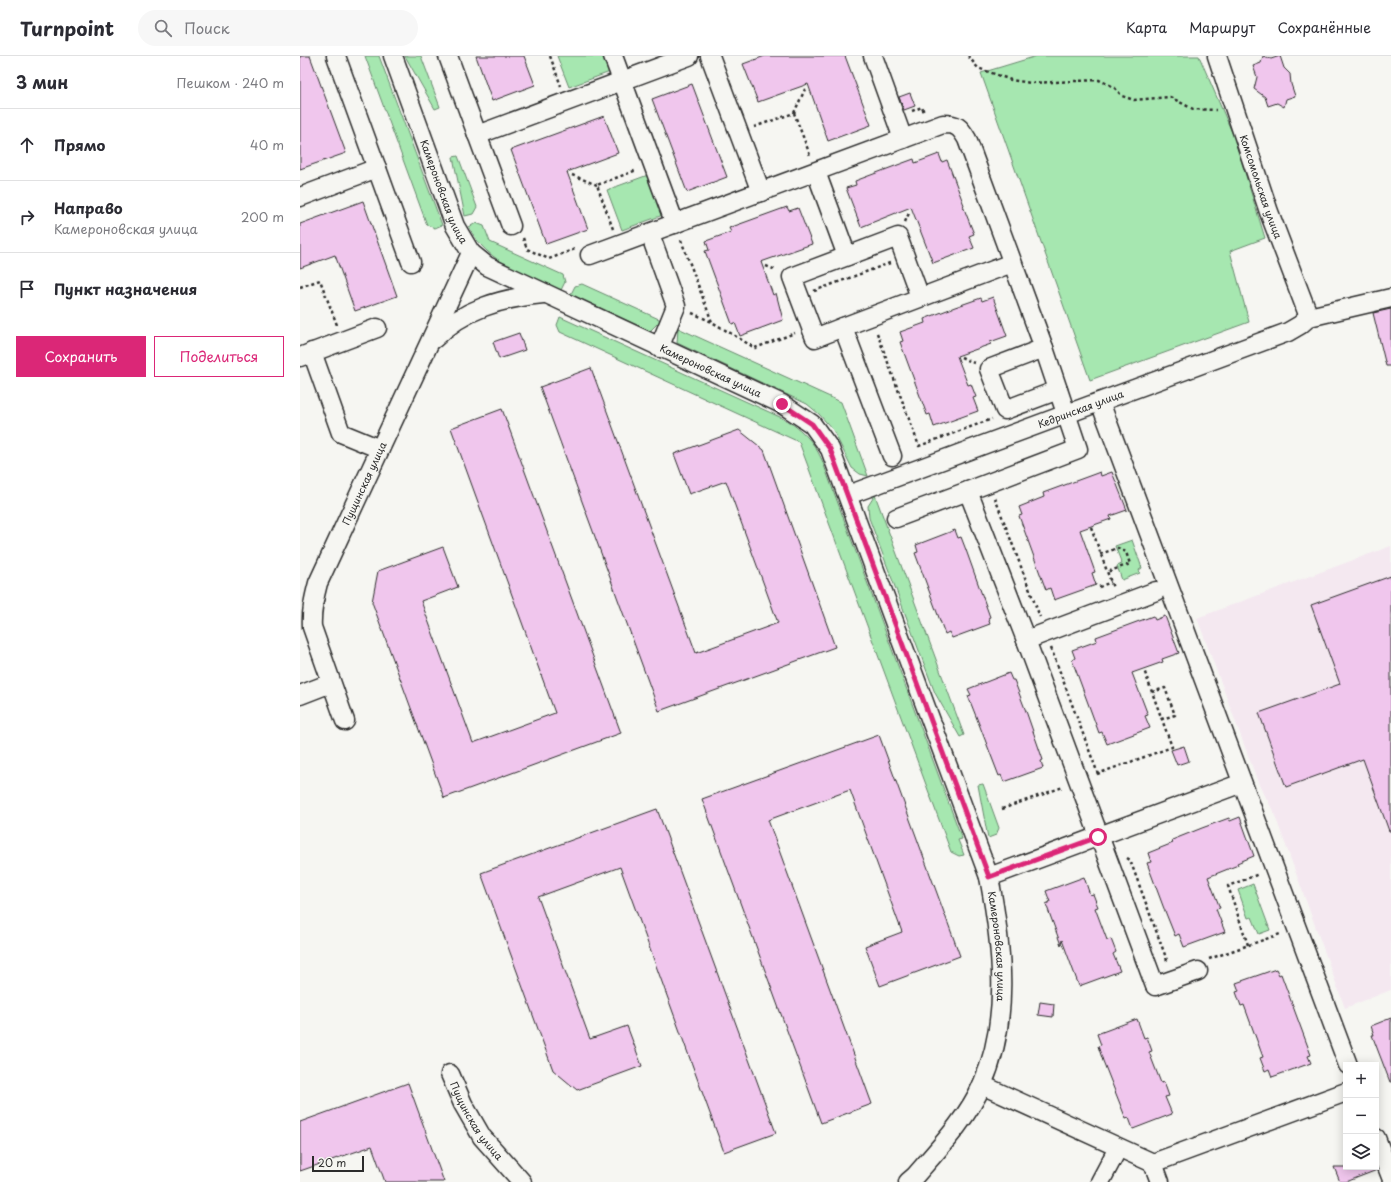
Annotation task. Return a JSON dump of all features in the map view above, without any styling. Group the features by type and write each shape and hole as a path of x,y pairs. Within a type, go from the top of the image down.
{"street":[{"path":"336,56 411,262"},
{"name":"Камероновская улица","path":"393,56 455,226 471,253 487,266 543,294 782,404 804,417 822,436 830,449 989,877 1000,951 1002,992 996,1041 982,1085 964,1116 915,1176 908,1182"},
{"path":"448,56 511,226"},
{"path":"613,56 675,224"},
{"path":"477,135 689,56"},
{"path":"710,56 761,192"},
{"path":"873,56 903,139"},
{"name":"Комсомольская улица","path":"1217,56 1269,212 1309,316"},
{"path":"584,252 619,245 650,234 943,124 953,124 962,130 1044,348 1078,449 896,518"},
{"path":"300,197 377,168"},
{"path":"816,172 847,256"},
{"path":"650,234 676,306 659,348"},
{"path":"920,297 898,237 792,277 815,338 1012,263"},
{"name":"Пущинская улица","path":"345,721 312,627 311,612 313,600 318,583 471,253"},
{"path":"428,345 448,325 466,314 505,300 543,294"},
{"path":"1309,316 1391,298"},
{"name":"Кедринская улица","path":"848,495 1288,332 1300,326 1309,316"},
{"path":"843,327 892,456"},
{"path":"377,328 306,355 340,432 380,449"},
{"path":"1044,348 989,369 1005,410 1058,390"},
{"path":"1100,402 1347,1062"},
{"path":"968,491 1026,640 1098,837 1155,986 1202,964"},
{"path":"1026,640 1156,591"},
{"path":"300,695 331,683"},
{"path":"989,877 1242,782"},
{"name":"Пущинская улица","path":"450,1074 463,1104 482,1137 522,1182"},
{"path":"982,1085 1153,1163 1343,1093"},
{"path":"1379,1146 1391,1177"},
{"path":"1100,1182 1118,1148"},
{"path":"1153,1163 1160,1182"}],"path":[{"path":"968,56 978,68 1011,80 1032,83 1099,80 1114,87 1122,96 1134,100 1170,97 1193,109 1235,109"},
{"path":"806,87 794,113 816,172"},
{"path":"738,133 794,113"},
{"path":"572,175 597,185 653,164"},
{"path":"597,185 619,245"},
{"path":"675,224 712,322"},
{"path":"511,226 521,231 527,249 549,259 584,252"},
{"path":"799,297 906,257"},
{"path":"300,287 320,280 343,341"},
{"path":"676,306 712,322 755,348 810,327"},
{"path":"871,316 919,446 996,418"},
{"path":"998,493 995,498 1098,774"},
{"path":"1091,526 1119,605"},
{"path":"1100,554 1118,548 1126,552 1130,564 1107,572"},
{"path":"1099,587 1111,582"},
{"path":"1002,809 1172,747 1144,670"},
{"path":"1152,692 1165,688 1173,708 1175,715 1162,720"},
{"path":"1124,857 1130,860 1170,969"},
{"path":"1248,944 1228,886 1261,873"},
{"path":"1202,964 1208,960 1248,944 1284,932"}],"shaded area":[{"path":"1391,546 1391,990 1345,1008 1274,813 1258,782 1197,618"}],"green space":[{"path":"365,56 379,56 442,225 435,228 427,225"},
{"path":"405,56 421,56 440,107 435,109"},
{"path":"557,56 604,56 610,72 569,87"},
{"path":"1037,56 1199,56 1234,137 1265,238 1230,251 1249,322 1090,380 981,73"},
{"path":"458,156 477,207 473,214 465,216 453,157"},
{"path":"648,175 663,215 622,230 607,190"},
{"path":"476,223 484,226 490,242 563,275 565,282 561,290 521,273 497,259 476,239 469,227"},
{"path":"582,284 661,320 650,331 571,294 575,286"},
{"path":"560,317 780,417 794,425 810,440 822,460 962,839 958,840 964,855 959,856 951,852 799,442 560,332 557,325"},
{"path":"678,328 841,402 868,476 860,474 852,468 833,430 819,414 807,404 677,343"},
{"path":"875,495 964,735 960,737 935,693 869,518 868,506"},
{"path":"1132,540 1142,568 1139,570 1140,573 1122,580 1117,566 1122,564 1115,546"},
{"path":"983,784 999,828 996,835 988,838 978,785"},
{"path":"1253,884 1270,930 1259,934 1252,917 1248,918 1238,890"}],"building":[{"path":"300,56 310,56 346,153 300,169"},
{"path":"476,56 524,56 535,85 492,101"},
{"path":"765,56 845,56 871,125 828,141 808,84 758,102 743,64"},
{"path":"1263,56 1271,59 1280,56 1284,68 1290,74 1291,84 1295,96 1286,99 1284,107 1277,103 1268,106 1265,97 1254,89 1257,77 1253,66 1261,63"},
{"path":"692,84 727,177 687,192 652,99"},
{"path":"910,93 915,106 904,110 899,97"},
{"path":"604,116 618,153 567,172 588,229 546,244 511,150"},
{"path":"939,154 942,162 947,160 964,205 963,206 974,234 969,236 974,248 933,263 911,207 861,227 846,188 856,185 855,181 903,163 914,159 915,163"},
{"path":"363,201 397,296 355,311 335,255 300,268 300,224"},
{"path":"787,207 789,211 798,208 812,244 761,262 773,295 776,293 783,320 740,336 735,323 732,324 705,251 709,250 706,241 731,232 729,228"},
{"path":"993,297 1007,336 990,342 991,344 957,356 968,385 971,384 976,397 973,398 978,411 934,427 930,414 927,415 900,342 903,341 900,332 925,323 924,319 955,307 981,298 982,301"},
{"path":"1391,309 1391,366 1386,366 1373,313"},
{"path":"519,333 525,350 499,359 493,342"},
{"path":"591,368 696,653 778,623 726,481 689,494 674,454 739,430 764,450 835,647 659,711 540,387"},
{"path":"502,409 621,733 444,798 372,602 378,571 443,547 458,587 421,601 473,743 555,713 451,428"},
{"path":"1100,472 1101,476 1112,472 1127,510 1110,516 1111,519 1080,530 1095,572 1092,573 1096,585 1054,600 1050,588 1046,590 1019,516 1022,515 1019,507 1044,497 1043,493"},
{"path":"955,530 958,538 961,537 966,550 990,617 988,618 990,624 952,638 949,632 945,634 915,553 918,552 916,545"},
{"path":"1391,576 1391,831 1389,831 1363,759 1286,787 1259,713 1340,684 1311,605"},
{"path":"1153,616 1155,620 1165,616 1179,653 1162,659 1163,662 1132,673 1148,715 1145,716 1150,728 1107,744 1102,732 1099,733 1072,660 1075,658 1072,650 1097,641 1096,637"},
{"path":"1009,673 1012,680 1014,680 1027,714 1043,760 1041,761 1043,768 1004,782 1001,775 999,776 968,696 971,695 968,689"},
{"path":"879,735 960,956 880,986 865,946 902,932 850,790 768,820 872,1104 821,1123 702,799"},
{"path":"1184,746 1189,761 1177,765 1171,750"},
{"path":"657,809 776,1133 724,1152 620,867 538,897 590,1039 627,1026 642,1066 577,1090 553,1070 481,873"},
{"path":"1240,817 1254,856 1237,863 1238,865 1208,877 1220,908 1216,909 1225,932 1184,947 1179,934 1175,936 1163,906 1147,863 1151,862 1148,853 1173,843 1172,840 1202,828 1229,818 1230,821"},
{"path":"1084,877 1090,895 1093,894 1098,907 1095,908 1107,940 1111,939 1116,952 1113,954 1120,971 1079,986 1062,940 1061,945 1046,904 1050,902 1046,891"},
{"path":"1276,969 1279,975 1281,974 1311,1055 1308,1056 1311,1063 1272,1077 1269,1069 1265,1071 1260,1058 1263,1057 1244,1005 1241,1006 1236,992 1239,991 1236,983"},
{"path":"1040,1002 1054,1004 1053,1017 1038,1015"},
{"path":"1391,1018 1390,1082 1372,1035 1374,1035 1371,1026"},
{"path":"1137,1019 1144,1038 1147,1037 1152,1051 1149,1052 1161,1083 1164,1082 1169,1096 1165,1097 1172,1114 1133,1129 1129,1118 1126,1119 1103,1061 1098,1046 1101,1045 1097,1034"},
{"path":"408,1083 444,1182 385,1182 372,1146 300,1171 300,1122"},
{"path":"1334,1167 1343,1167 1343,1170 1377,1170 1346,1182 1340,1182"}],"route":[{"path":"782,404 804,417 812,424 830,449 989,877 1098,837"}]}
